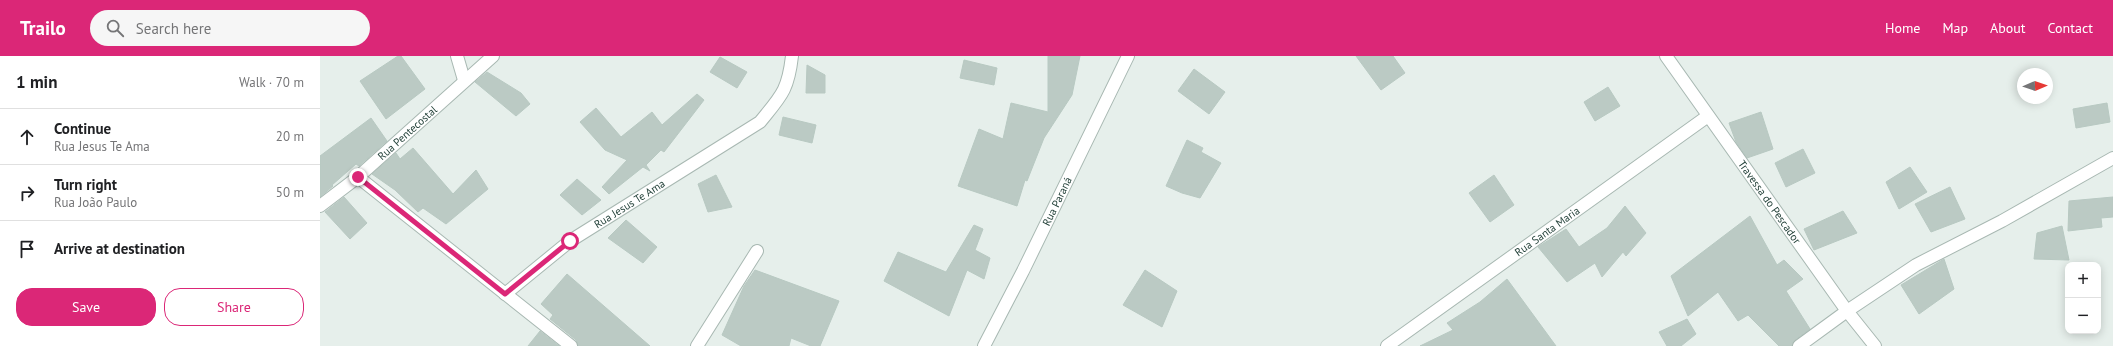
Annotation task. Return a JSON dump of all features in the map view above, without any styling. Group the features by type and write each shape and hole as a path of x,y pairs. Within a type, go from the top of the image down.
{"street":[{"path":"457,56 464,80"},
{"name":"Rua Pentecostal","path":"320,206 358,177 464,80 493,56"},
{"name":"Rua Jesus Te Ama","path":"505,294 570,241 760,122 783,93 789,76 792,56"},
{"name":"Rua Paraná","path":"984,346 1023,271 1128,56"},
{"name":"Travessa do Pescador","path":"1666,56 1847,311 1875,346"},
{"name":"Rua Santa Maria","path":"1387,346 1708,116"},
{"path":"1799,346 1847,311 1916,265 2002,221 2113,158"},
{"path":"358,177 570,346"},
{"path":"697,346 757,251"}],"building":[{"path":"398,56 401,56 425,89 386,119 360,81"},
{"path":"1048,56 1080,56 1072,95 1044,138 1027,181 1025,180 1017,206 958,186 979,129 1003,139 1011,103 1048,112"},
{"path":"1356,56 1393,56 1405,73 1381,90"},
{"path":"720,57 747,72 737,88 710,72"},
{"path":"964,60 997,68 994,85 960,78"},
{"path":"807,65 825,75 825,93 806,93"},
{"path":"1194,69 1225,92 1209,114 1178,91"},
{"path":"487,72 521,93 530,104 516,116 475,82"},
{"path":"1608,87 1620,106 1595,121 1584,102"},
{"path":"697,94 704,100 664,152 661,150 646,165 650,171 643,167 609,194 602,187 627,160 605,150 580,122 596,108 621,137 652,112 662,125"},
{"path":"2107,103 2110,122 2076,128 2073,109"},
{"path":"1761,112 1773,149 1747,158 1736,142 1729,123"},
{"path":"783,117 816,125 812,143 779,135"},
{"path":"371,118 387,141 359,166 356,164 320,197 320,156"},
{"path":"1187,140 1203,148 1201,152 1221,163 1200,198 1182,193 1166,186"},
{"path":"413,148 453,194 476,170 488,189 446,224 423,208 418,212 395,190 372,174 396,153 400,159"},
{"path":"1803,149 1815,173 1786,187 1775,163"},
{"path":"1910,167 1927,192 1899,209 1886,182"},
{"path":"716,175 732,207 708,212 698,184"},
{"path":"1494,175 1514,205 1490,222 1469,193"},
{"path":"577,179 601,200 582,215 560,195"},
{"path":"1950,187 1965,219 1931,232 1915,204"},
{"path":"344,197 367,223 350,239 325,212"},
{"path":"2113,197 2113,217 2101,218 2102,227 2068,231 2069,201"},
{"path":"1625,206 1646,233 1626,256 1623,252 1602,277 1595,263 1567,282 1538,247 1566,229 1579,247 1607,228"},
{"path":"1843,211 1857,233 1814,250 1804,229"},
{"path":"1750,216 1777,265 1784,260 1803,279 1786,291 1810,329 1795,340 1792,346 1779,346 1748,315 1738,321 1718,292 1688,316 1671,276"},
{"path":"626,220 657,247 643,263 608,238"},
{"path":"974,225 983,229 975,250 990,258 984,279 967,270 949,316 884,281 898,252 946,272"},
{"path":"2062,226 2069,260 2034,259 2037,233"},
{"path":"1944,259 1954,289 1919,314 1901,285"},
{"path":"755,270 839,301 820,346 811,346 791,338 789,346 741,346 722,335 744,286"},
{"path":"1145,270 1177,291 1162,327 1123,305"},
{"path":"567,274 650,346 578,346 576,340 550,319 553,315 541,304"},
{"path":"1507,279 1556,346 1420,346 1453,330 1447,323 1480,302"},
{"path":"1687,319 1696,334 1681,346 1667,346 1659,332"},
{"path":"540,331 559,346 528,346"}],"route":[{"path":"358,177 505,294 570,241"}]}
